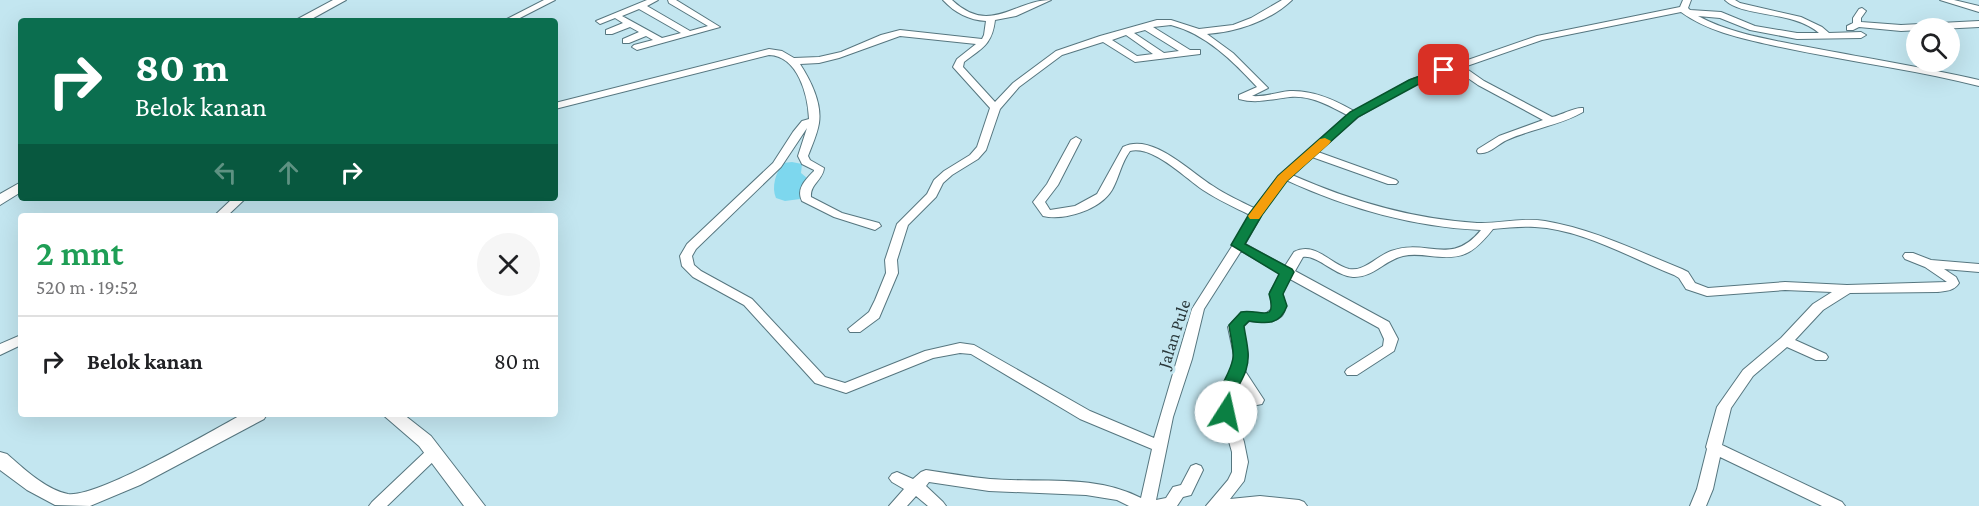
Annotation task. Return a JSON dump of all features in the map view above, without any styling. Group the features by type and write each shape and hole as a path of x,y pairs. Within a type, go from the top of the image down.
{"main road":[{"path":"306,18 341,0"},
{"path":"0,201 18,188"},
{"path":"0,459 58,500 74,503 99,496 136,479 252,417"},
{"path":"396,417 425,441 475,506"}],"street":[{"path":"513,18 551,0"},
{"path":"600,21 654,0"},
{"path":"638,47 716,27 673,0"},
{"path":"946,0 959,10 991,20 1016,13 1047,0"},
{"path":"1197,32 1237,28 1288,0"},
{"path":"1729,0 1737,5 1809,22 1821,28 1826,35"},
{"path":"1944,0 1979,9"},
{"path":"640,6 687,33"},
{"path":"1685,7 1725,31 1847,58 1938,73 1979,83"},
{"name":"Jalan Pule","path":"1145,506 1166,417 1198,309 1256,214 1285,176 1354,115 1413,82 1540,38 1664,15 1685,7 1721,15 1753,28 1797,36 1861,35"},
{"path":"1857,24 1857,18 1862,11"},
{"path":"615,15 659,40"},
{"path":"991,20 989,35 984,42 960,61 958,68 995,108"},
{"path":"855,328 874,315 885,293 892,273 891,260 903,224 932,195 938,182 948,172 974,157 982,148 995,108 1016,85 1059,53 1164,21 1174,22 1197,32 1227,52 1263,88 1242,97 1260,100 1299,93 1339,107 1354,115"},
{"path":"609,32 630,24"},
{"path":"1842,34 1857,24 1900,28 1979,24"},
{"path":"1104,38 1135,59 1192,52 1147,27"},
{"path":"1127,32 1162,56"},
{"path":"626,41 646,33"},
{"path":"558,105 770,52 782,53 794,61 805,62 850,52 892,34 900,33 984,42"},
{"path":"794,61 806,88 814,121 803,156 806,162 819,168 819,172 808,185 806,199 838,215 875,226"},
{"path":"1456,66 1481,83 1551,120"},
{"path":"1482,151 1503,138 1551,120 1567,117 1579,110"},
{"path":"814,121 806,123 777,165 691,247 686,256 688,266 697,274 748,302 820,380 846,388 930,354 960,348 974,350 1085,415 1159,446"},
{"path":"1076,140 1052,185 1039,202 1047,213 1070,212 1098,198 1106,191 1124,150 1132,147 1150,150 1170,160 1202,185 1256,214"},
{"path":"1311,153 1392,182"},
{"path":"1285,176 1318,192 1370,208 1442,222 1489,227 1541,223 1581,233 1678,272 1684,275 1690,286 1705,291 1785,286 1847,290 1901,290 1950,286 1952,280 1929,264 1909,256"},
{"path":"223,213 237,201"},
{"path":"1214,506 1237,479 1240,464 1238,446 1224,402 1238,371 1241,350 1236,325 1246,316 1267,319 1277,313 1280,306 1276,294 1298,255 1304,252 1340,271 1359,273 1386,257 1401,252 1458,253 1468,249 1489,227"},
{"path":"1238,245 1384,325 1389,333 1391,344 1389,348 1352,372"},
{"path":"1929,264 1979,268"},
{"path":"1698,506 1705,489 1724,407 1735,390 1748,373 1786,340 1818,307 1847,290"},
{"path":"1786,340 1821,357"},
{"path":"0,350 18,341"},
{"path":"1238,371 1257,400"},
{"path":"1713,447 1838,506"},
{"path":"377,506 434,452"},
{"path":"1158,506 1175,500 1178,491 1186,491 1196,470"},
{"path":"897,506 926,476 989,485 1120,494 1145,506"},
{"path":"897,478 915,488 938,506"},
{"path":"1222,506 1260,502 1299,506"}],"shaded area":[{"path":"783,163 802,164 801,173 807,178 807,192 800,199 785,201 776,198 775,180"}],"slow traffic":[{"path":"1255,216 1282,178 1325,141"}],"route":[{"path":"1226,412 1224,402 1238,371 1241,355 1236,325 1246,316 1267,319 1277,313 1280,306 1276,294 1287,272 1238,245 1256,214 1282,178 1354,115 1413,82 1444,70"}]}
